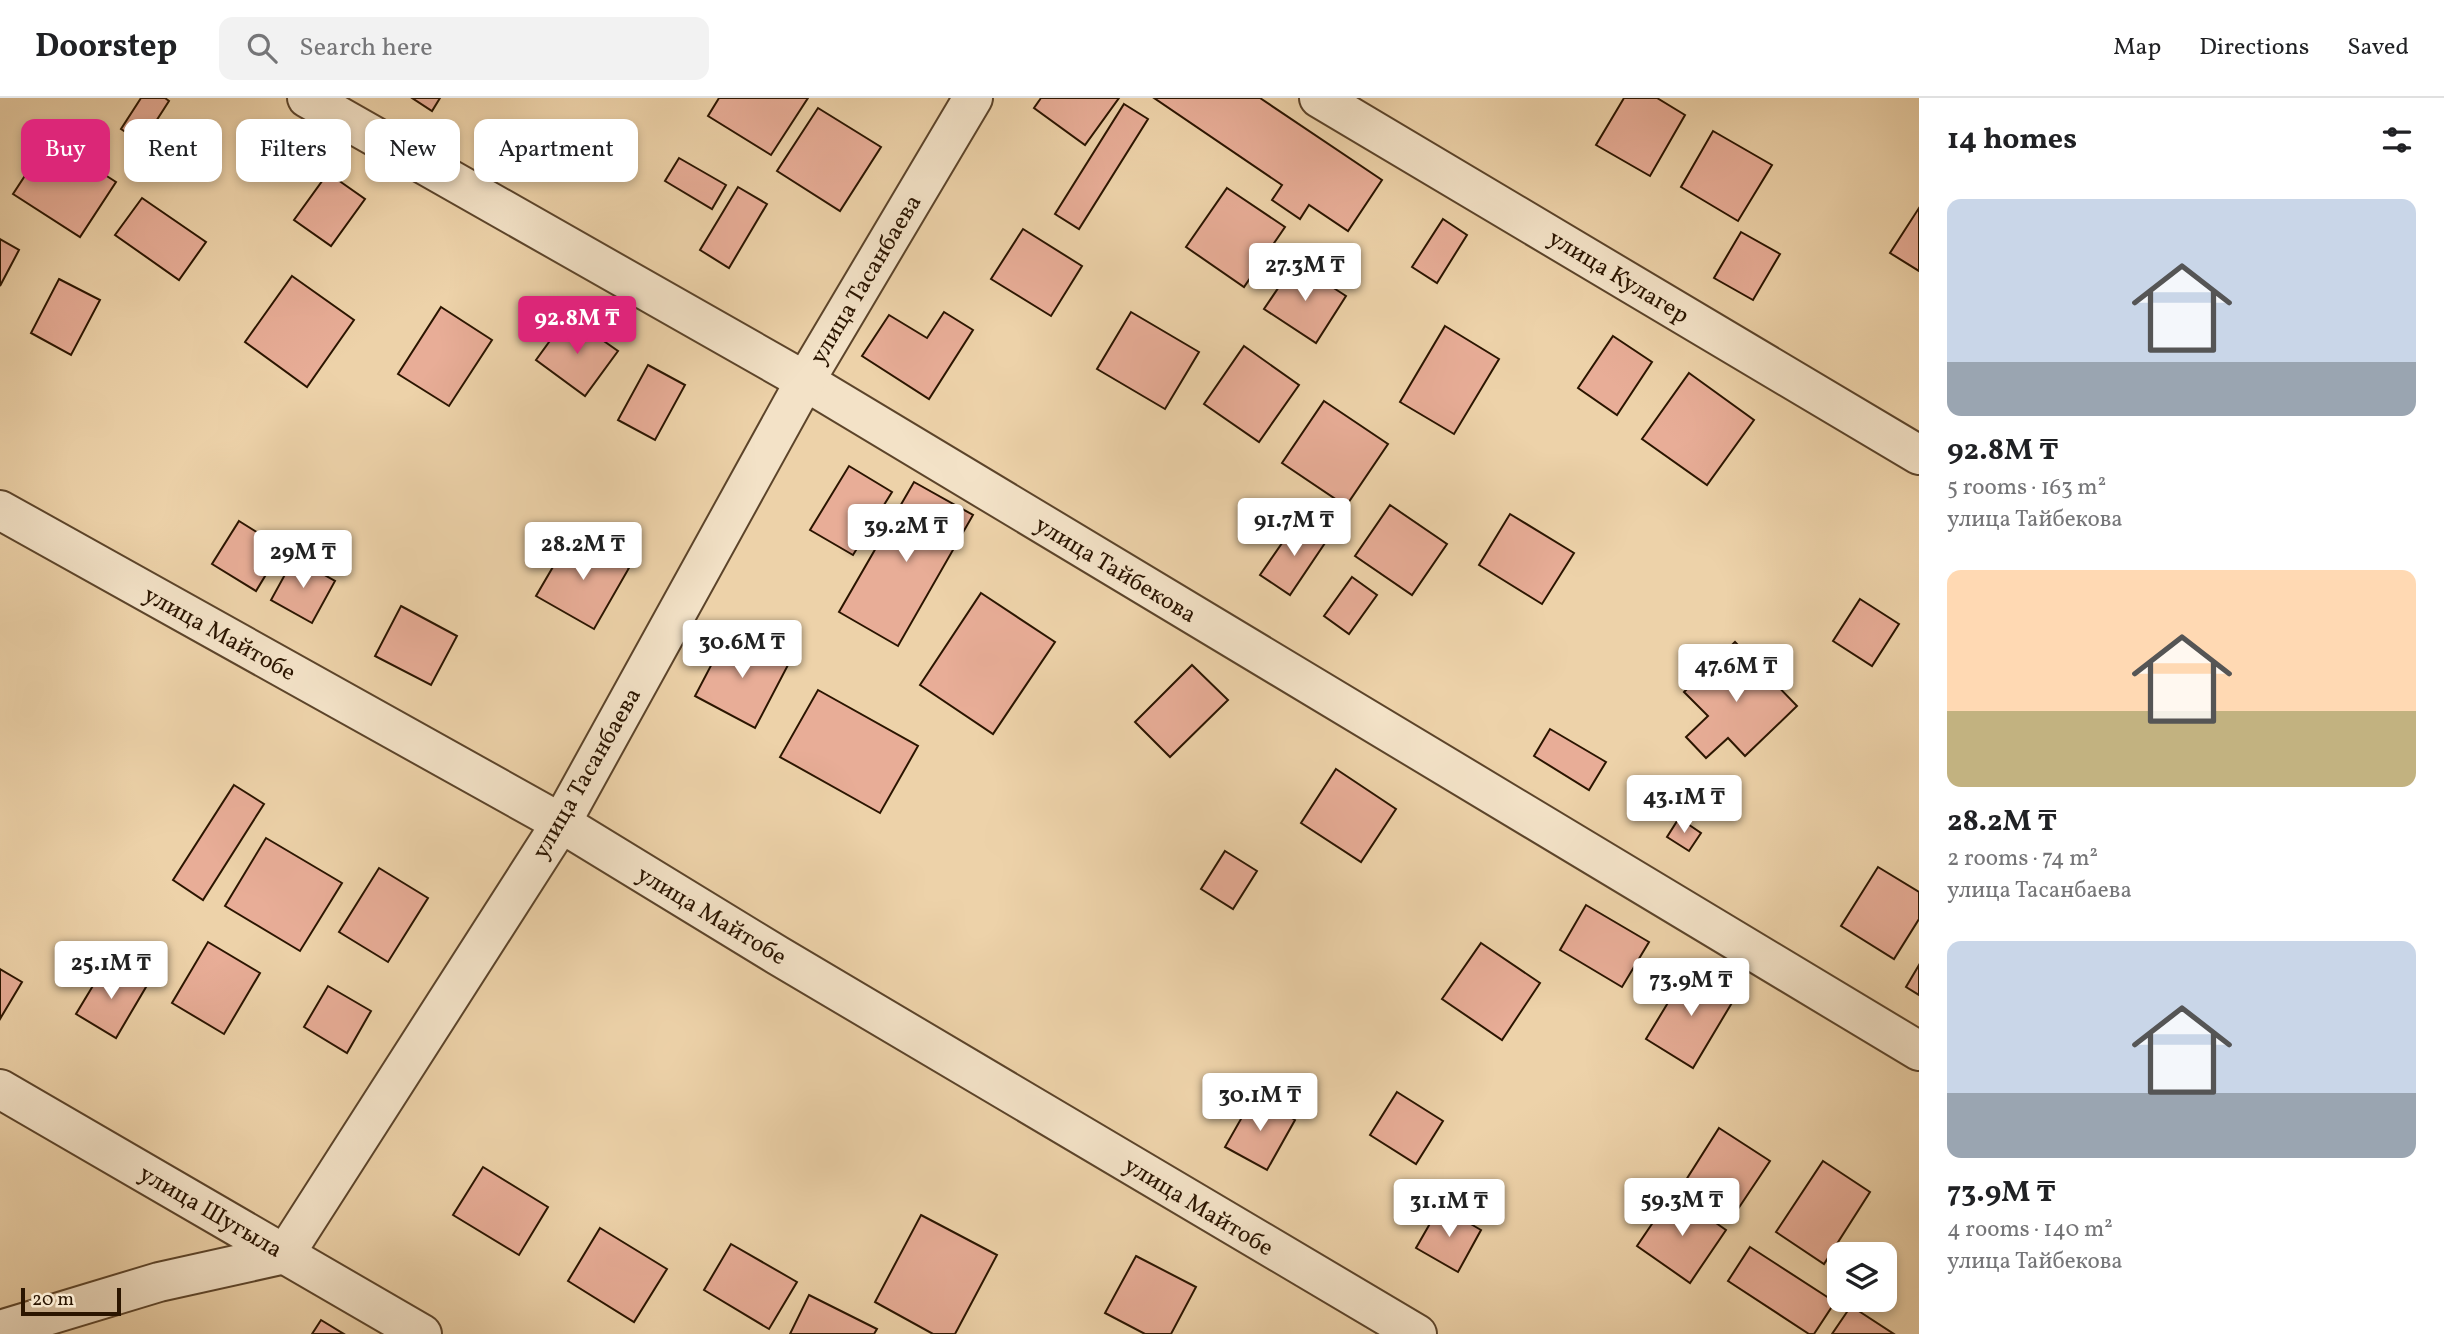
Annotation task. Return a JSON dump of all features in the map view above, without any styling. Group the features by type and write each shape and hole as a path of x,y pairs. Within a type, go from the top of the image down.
{"street":[{"name":"улица Тайбекова","path":"307,98 804,381 1919,1051"},
{"name":"улица Тасанбаева","path":"285,1254 561,823 804,381 973,98"},
{"name":"улица Кулагер","path":"1320,98 1919,455"},
{"name":"улица Майтобе","path":"0,510 561,823 777,955 1416,1334"},
{"name":"улица Шугыла","path":"0,1089 422,1334"},
{"path":"0,1330 159,1282 285,1254"}],"building":[{"path":"141,98 165,98 169,101 157,119 127,119"},
{"path":"412,98 440,98 432,111"},
{"path":"719,98 808,98 771,155 708,116"},
{"path":"1041,98 1119,98 1085,145 1034,108"},
{"path":"1154,98 1260,98 1382,180 1348,231 1309,205 1300,219 1272,200 1282,185"},
{"path":"1624,98 1657,98 1685,115 1650,176 1596,145"},
{"path":"1124,104 1148,119 1079,229 1055,214"},
{"path":"818,108 881,147 840,211 777,171"},
{"path":"1713,131 1772,165 1738,221 1681,187"},
{"path":"679,158 726,185 712,209 665,181"},
{"path":"110,178 116,182 80,237 13,194 21,182 110,182"},
{"path":"321,182 341,182 365,199 331,246 294,220"},
{"path":"738,187 767,204 729,268 700,250"},
{"path":"1227,188 1285,227 1244,287 1186,247"},
{"path":"142,198 206,242 179,280 115,235"},
{"path":"1919,208 1919,271 1890,253"},
{"path":"1443,219 1467,235 1437,283 1412,267"},
{"path":"1023,229 1082,266 1051,316 991,279"},
{"path":"1741,232 1780,254 1753,300 1714,278"},
{"path":"0,239 19,250 0,286"},
{"path":"1295,263 1346,296 1316,343 1264,309"},
{"path":"292,276 354,320 307,387 245,342"},
{"path":"59,279 100,300 71,355 31,333"},
{"path":"441,307 492,340 449,406 398,374"},
{"path":"944,312 973,330 929,399 862,356 889,315 927,338"},
{"path":"1131,312 1199,352 1165,409 1097,369"},
{"path":"568,316 618,351 585,396 536,360"},
{"path":"1445,326 1499,359 1454,434 1400,402"},
{"path":"1613,336 1652,362 1617,415 1578,388"},
{"path":"1244,346 1299,385 1259,442 1204,404"},
{"path":"648,365 685,385 655,440 618,420"},
{"path":"1689,373 1754,420 1707,485 1642,439"},
{"path":"1324,401 1388,444 1346,506 1282,463"},
{"path":"849,466 892,492 853,555 810,530"},
{"path":"914,482 973,515 898,646 839,612"},
{"path":"1390,505 1447,544 1412,595 1355,556"},
{"path":"1510,514 1574,553 1542,604 1479,565"},
{"path":"1298,520 1327,540 1290,595 1260,575"},
{"path":"239,521 282,548 256,591 212,564"},
{"path":"571,536 629,568 594,629 536,596"},
{"path":"294,558 335,581 312,623 271,600"},
{"path":"1352,577 1377,595 1349,634 1324,616"},
{"path":"981,593 1055,642 993,734 920,685"},
{"path":"1860,599 1899,624 1872,666 1833,641"},
{"path":"401,606 457,636 431,685 375,656"},
{"path":"728,633 788,665 755,728 695,696"},
{"path":"1735,642 1797,706 1745,756 1728,738 1706,758 1686,737 1708,716 1684,692"},
{"path":"1192,665 1228,700 1170,757 1135,722"},
{"path":"818,690 918,746 880,813 780,757"},
{"path":"1550,729 1606,762 1589,790 1534,756"},
{"path":"1336,769 1396,809 1361,862 1301,823"},
{"path":"234,785 264,804 203,900 173,880"},
{"path":"1679,818 1701,833 1689,851 1667,837"},
{"path":"266,838 342,883 300,951 225,906"},
{"path":"1225,851 1257,871 1233,909 1201,889"},
{"path":"1878,867 1919,892 1919,919 1894,959 1841,926"},
{"path":"379,868 428,898 388,962 339,932"},
{"path":"1586,905 1649,942 1622,987 1560,950"},
{"path":"208,942 260,973 224,1034 172,1003"},
{"path":"1481,943 1540,983 1502,1040 1442,999"},
{"path":"106,964 146,987 116,1038 76,1014"},
{"path":"1919,965 1919,995 1906,987"},
{"path":"1689,968 1736,996 1693,1068 1646,1039"},
{"path":"0,969 22,982 0,1019"},
{"path":"328,986 371,1011 347,1053 304,1027"},
{"path":"1397,1092 1443,1121 1416,1164 1370,1135"},
{"path":"1254,1096 1295,1120 1267,1170 1225,1147"},
{"path":"1719,1128 1770,1161 1736,1212 1686,1180"},
{"path":"1823,1161 1870,1192 1838,1242 1827,1242 1827,1259 1824,1264 1776,1232"},
{"path":"483,1167 548,1207 519,1255 453,1215"},
{"path":"1673,1193 1726,1230 1690,1283 1637,1246"},
{"path":"1440,1206 1481,1230 1458,1272 1416,1248"},
{"path":"921,1215 997,1255 955,1334 933,1334 875,1302"},
{"path":"600,1228 667,1269 634,1322 568,1281"},
{"path":"731,1244 797,1282 769,1329 704,1290"},
{"path":"1750,1247 1827,1297 1828,1312 1814,1334 1809,1334 1728,1281"},
{"path":"1136,1256 1196,1287 1171,1334 1145,1334 1105,1313"},
{"path":"809,1295 877,1329 874,1334 790,1334"},
{"path":"1847,1312 1860,1312 1894,1334 1832,1334"},
{"path":"321,1320 344,1334 312,1334"}]}
